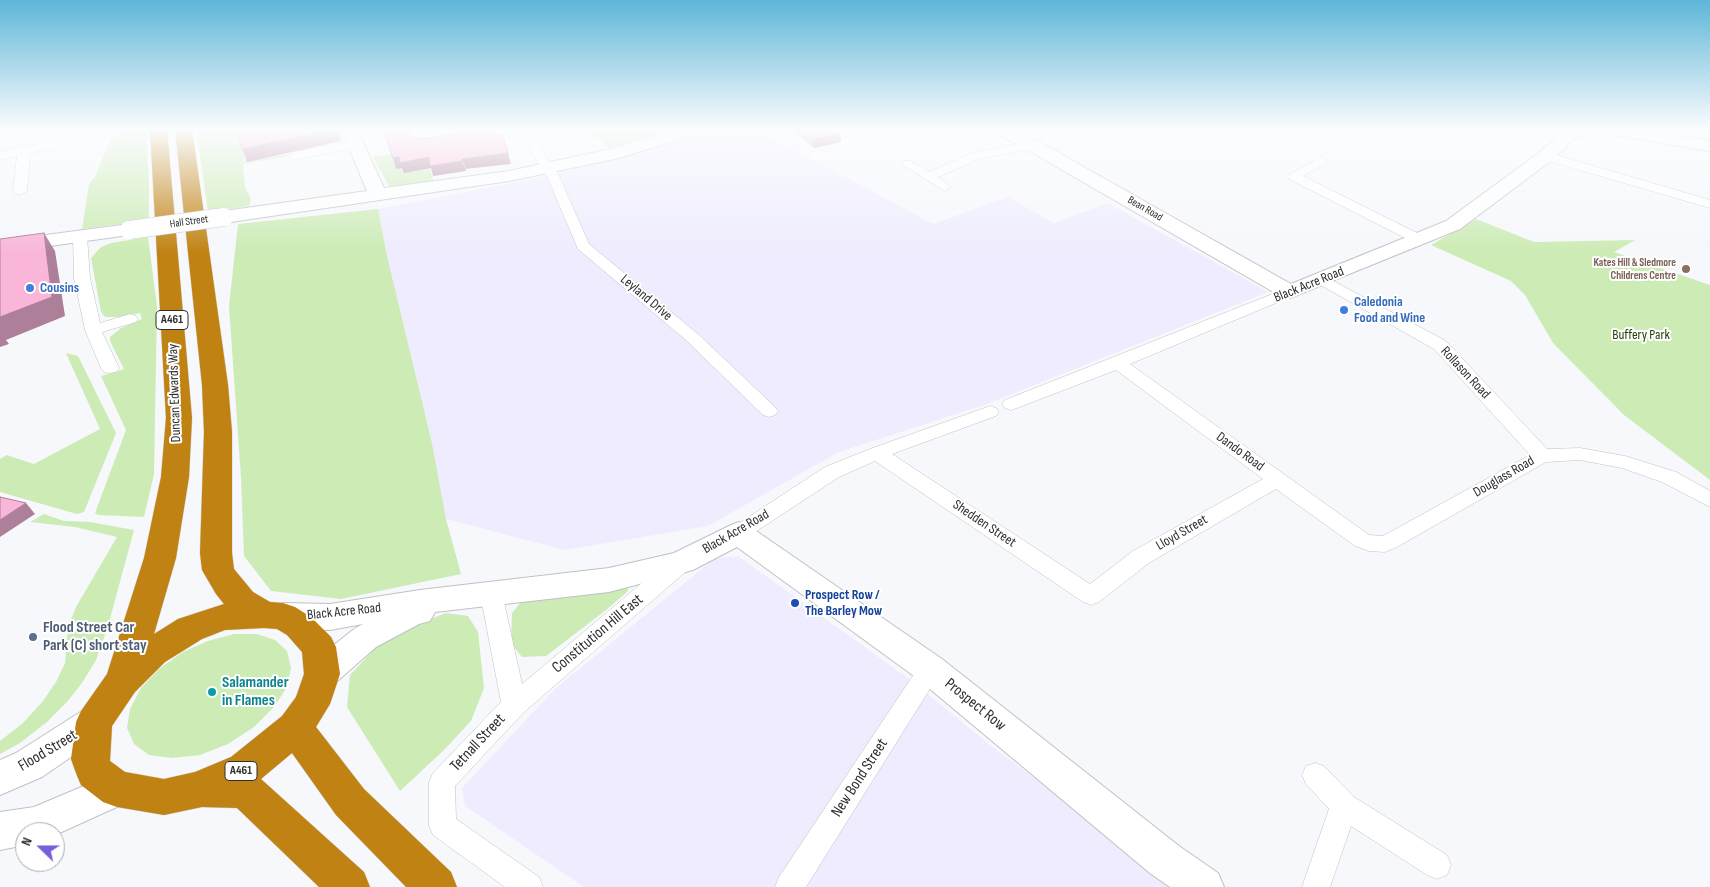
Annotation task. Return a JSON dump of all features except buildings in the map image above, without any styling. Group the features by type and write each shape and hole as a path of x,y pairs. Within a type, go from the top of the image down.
{"highway":[{"name":"Duncan Edwards Way","path":"122,681 160,558 175,477 179,418 161,170"},
{"name":"A461","path":"189,170 216,385 218,432 216,553 218,570 227,585 241,601 299,626 319,647 322,674 312,704 295,728 245,769 198,790"},
{"name":"A461","path":"273,616 224,617 190,629 153,652 122,681 94,722 90,759 95,773 117,789 164,797 198,790 245,790 349,887"},
{"path":"295,728 350,802 436,887"}],"street":[{"path":"20,191 22,170"},
{"path":"367,170 378,196"},
{"name":"Hall Street","path":"0,247 378,196 535,170"},
{"name":"Leyland Drive","path":"549,170 553,176 583,246 693,338 769,411"},
{"path":"919,170 945,187"},
{"path":"930,176 943,170"},
{"name":"Bean Road","path":"1077,170 1290,292"},
{"path":"1303,170 1292,176 1420,240"},
{"name":"Black Acre Road","path":"1011,404 1118,363 1420,240 1453,225 1527,170"},
{"path":"1595,170 1710,204"},
{"path":"80,236 82,278 94,330 110,368"},
{"name":"Rollason Road","path":"1322,280 1440,345 1542,456"},
{"path":"94,330 130,319"},
{"name":"Dando Road","path":"1118,363 1362,541"},
{"name":"Black Acre Road","path":"273,616 330,617 420,602 609,580 682,562 739,533 832,472 877,453 990,412"},
{"name":"Shedden Street","path":"877,453 1091,596"},
{"name":"Douglass Road","path":"1362,541 1377,544 1390,542 1542,456 1580,454 1625,462 1668,477 1710,500"},
{"name":"Lloyd Street","path":"1091,596 1141,557 1278,479"},
{"name":"Prospect Row","path":"739,533 930,669 1165,860 1204,887"},
{"name":"Constitution Hill East","path":"514,705 682,562"},
{"name":"Black Acre Road","path":"322,674 365,638 409,615 478,595"},
{"path":"478,595 514,705"},
{"name":"New Bond Street","path":"789,887 930,669"},
{"name":"Tetnall Street","path":"514,705 442,782 443,826 529,887"},
{"name":"Flood Street","path":"0,778 29,765 94,722"},
{"path":"1315,774 1344,806 1437,864"},
{"path":"0,832 36,825 117,789"},
{"path":"1316,887 1344,806"}],"shaded area":[{"path":"569,170 833,170 933,224 1008,197 1054,223 1108,203 1268,292 987,404 839,452 708,526 565,550 446,519 432,442 387,256 378,209"},
{"path":"738,556 909,679 994,748 1111,836 1172,887 584,887 465,806 462,788 556,688 714,559"}],"green space":[{"path":"98,170 148,170 149,220 82,229 89,184"},
{"path":"202,170 244,170 245,187 251,199 249,206 208,212"},
{"path":"380,170 431,170 434,182 390,188"},
{"path":"378,209 387,256 432,443 446,519 461,574 341,599 271,591 244,556 241,478 229,306 238,224"},
{"name":"Buffery Park","path":"1476,219 1534,242 1635,240 1614,252 1710,285 1710,480 1624,415 1553,343 1525,295 1511,281 1431,245"},
{"path":"148,237 157,306 154,474 144,517 98,515 95,513 126,430 101,376 124,369 110,341 110,337 121,328 142,319 140,313 122,317 105,317 101,312 91,258 101,247 111,243"},
{"path":"66,353 78,356 116,433 84,512 77,514 0,492 0,459 7,455 34,464 100,429"},
{"path":"44,514 64,521 90,522 134,530 108,626 96,660 82,683 67,702 47,722 20,743 0,754 0,741 23,723 43,701 56,682 65,663 68,628 76,607 117,537 75,527 30,522"},
{"path":"630,584 627,592 606,610 546,656 522,657 511,643 512,613 521,602"},
{"path":"446,613 468,616 478,632 484,688 471,721 443,751 400,791 347,707 350,675 377,646 404,629"},
{"path":"234,634 257,634 275,640 287,651 291,668 287,687 274,707 254,727 228,744 200,755 172,758 149,755 134,744 127,728 130,709 141,688 159,669 183,652 208,641"}],"place":[{"name":"Kates Hill & Sledmore Childrens Centre","path":"1686,269"},
{"name":"Cousins","path":"30,288"},
{"name":"Caledonia Food and Wine","path":"1344,310"},
{"name":"Prospect Row / The Barley Mow","path":"795,603"},
{"name":"Flood Street Car Park (C) short stay","path":"33,637"},
{"name":"Salamander in Flames","path":"212,692"}]}
